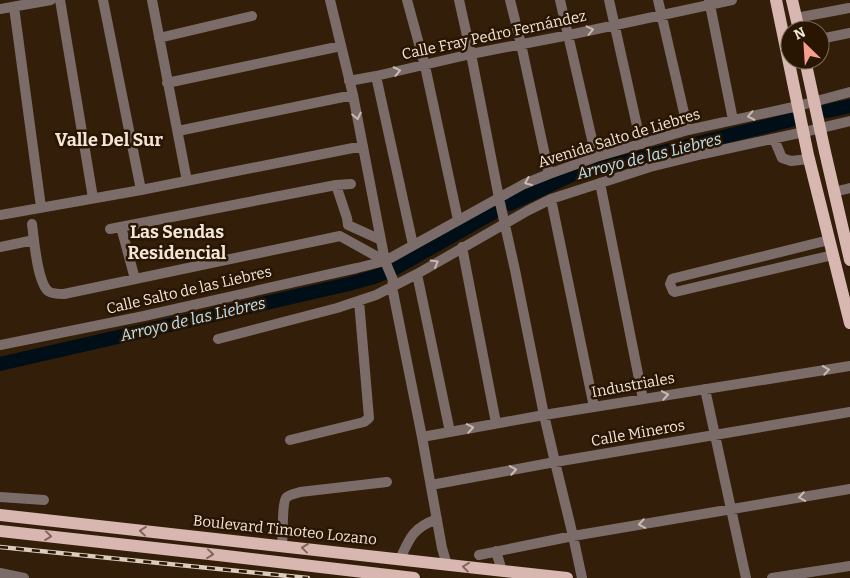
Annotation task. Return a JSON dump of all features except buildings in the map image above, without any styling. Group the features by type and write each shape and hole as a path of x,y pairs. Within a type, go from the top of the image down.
{"main road":[{"path":"776,0 809,159 850,323"},
{"path":"792,0 796,20"},
{"path":"808,70 850,260"},
{"name":"Boulevard Timoteo Lozano","path":"0,515 567,578"},
{"name":"Boulevard Timoteo Lozano","path":"0,531 414,578"}],"street":[{"path":"0,9 51,0"},
{"path":"60,0 93,198"},
{"path":"103,0 141,190"},
{"path":"152,0 187,180"},
{"path":"330,0 353,96 381,240 392,284 442,548 447,565"},
{"path":"407,0 424,66 458,220"},
{"path":"459,0 554,462 582,578"},
{"path":"510,0 549,174"},
{"path":"560,0 596,157"},
{"path":"609,0 641,144"},
{"path":"658,0 688,130"},
{"name":"Calle Fray Pedro Fernández","path":"349,80 662,16 709,3 732,0"},
{"path":"709,3 733,120"},
{"path":"14,7 41,207"},
{"path":"810,20 849,8"},
{"path":"158,38 252,16"},
{"path":"830,37 850,34"},
{"path":"168,83 341,46"},
{"path":"376,76 413,245"},
{"name":"Avenida Salto de Liebres","path":"386,263 413,245 458,220 500,200 524,184 549,174 596,157 688,130 799,109 850,92"},
{"path":"178,131 353,96"},
{"path":"218,338 360,301 392,284 417,274 505,221 551,199 650,167 774,139 803,129 850,121"},
{"path":"774,139 782,158 790,161 809,159"},
{"path":"0,215 141,190 363,146"},
{"path":"600,183 643,399"},
{"path":"135,279 116,228 336,185 352,184"},
{"path":"32,224 40,276 47,290 64,294 340,236 348,225 336,185"},
{"path":"834,192 850,188"},
{"path":"551,199 594,407"},
{"path":"348,225 381,240"},
{"path":"340,236 386,263"},
{"path":"0,246 34,240"},
{"path":"829,240 675,278 672,279 670,284 673,291 676,292 833,255"},
{"path":"462,247 496,423"},
{"name":"Calle Salto de las Liebres","path":"0,345 144,316 386,263"},
{"path":"417,274 450,432"},
{"path":"290,440 368,420 360,301"},
{"name":"Industriales","path":"422,437 544,415 850,366"},
{"path":"705,389 746,578"},
{"name":"Calle Mineros","path":"431,485 554,462 850,412"},
{"path":"282,546 284,505 289,495 300,492 387,482"},
{"path":"479,554 573,536 850,489"},
{"path":"0,498 44,500"},
{"path":"400,559 409,538 416,530 425,523 437,519"},
{"path":"496,551 502,571"},
{"path":"772,578 850,566"},
{"path":"0,573 24,578"}],"waterway":[{"name":"Arroyo de las Liebres","path":"827,111 850,106"},
{"name":"Arroyo de las Liebres","path":"510,204 574,174 791,120"},
{"name":"Arroyo de las Liebres","path":"392,270 498,210"},
{"name":"Arroyo de las Liebres","path":"0,364 349,284 386,272"}],"railway":[{"path":"0,547 308,578"}],"district":[{"name":"Valle Del Sur","path":"109,140"},
{"name":"Las Sendas Residencial","path":"177,242"}]}
